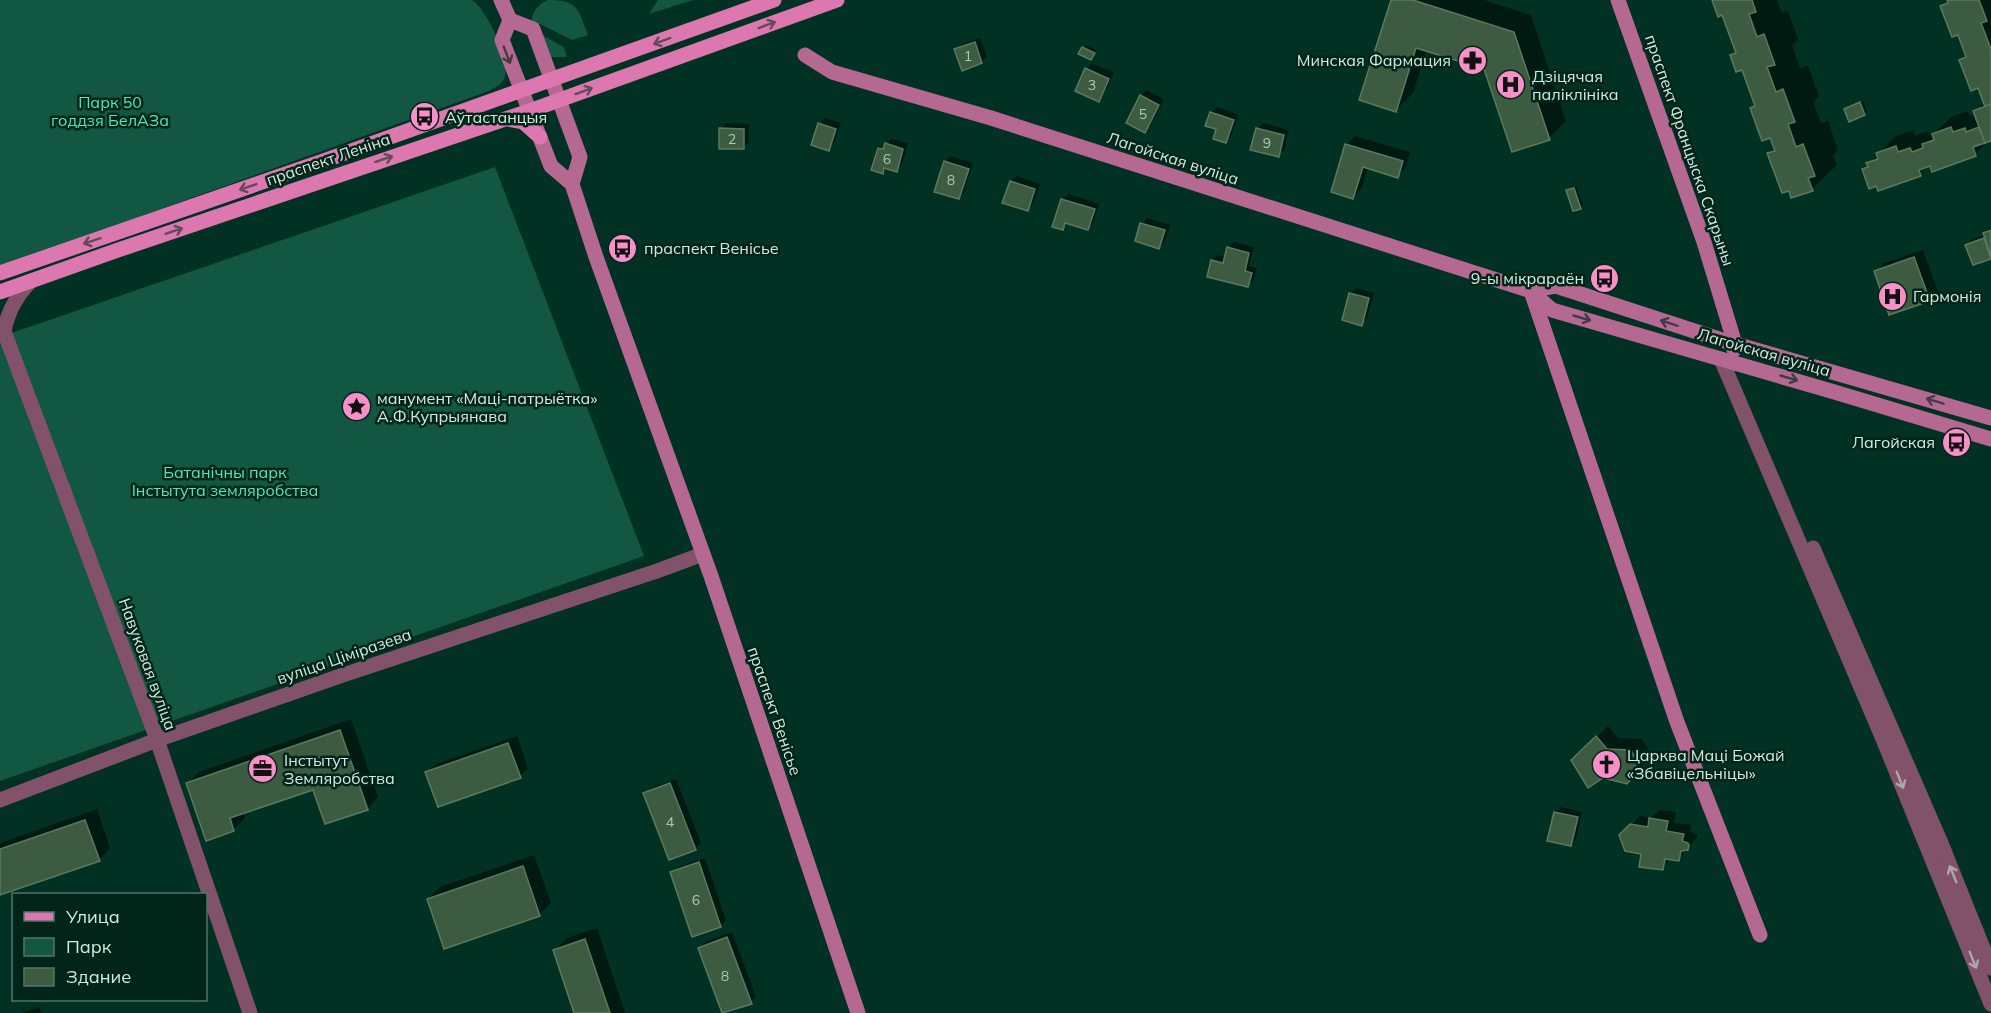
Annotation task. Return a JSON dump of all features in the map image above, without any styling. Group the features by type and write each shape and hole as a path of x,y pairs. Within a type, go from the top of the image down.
{"main road":[{"path":"501,0 510,20 533,29 580,157 572,184"},
{"name":"праспект Леніна","path":"0,273 774,0"},
{"name":"праспект Леніна","path":"0,292 560,100 837,0"},
{"name":"праспект Францыска Скарыны","path":"1618,0 1716,279 1730,342 1727,360"},
{"name":"праспект Венісье","path":"510,20 502,40 551,166 572,184 596,258 703,554 858,1013"},
{"name":"Лагойская вуліца","path":"805,55 832,72 991,118 1531,291 1552,310 1991,439"},
{"path":"505,119 523,122 540,137"},
{"name":"Лагойская вуліца","path":"1531,291 1556,286 1730,342 1991,418"},
{"path":"1531,291 1677,722 1760,935"}],"street":[{"name":"Навуковая вуліца","path":"31,281 15,300 2,329 157,740 250,1013"},
{"path":"1727,360 1936,833 1991,968"},
{"path":"1727,360 1991,1004"},
{"name":"вуліца Ціміразева","path":"0,800 157,740 703,554"}],"green space":[{"name":"Парк 50 годдзя БелАЗа","path":"0,0 472,0 478,5 497,37 506,71 503,81 489,91 0,267"},
{"path":"548,0 572,4 579,12 588,35 572,40 540,24 531,27 535,10"},
{"path":"658,0 693,0 649,14"},
{"path":"538,33 564,47 567,57 551,57"},
{"name":"Батанічны парк Інстытута земляробства","path":"495,167 644,556 0,781 0,337"}],"building":[{"name":"Дзіцячая паліклініка","path":"1391,0 1413,0 1514,32 1550,140 1512,152 1484,69 1416,48 1396,112 1359,100"},
{"path":"1712,0 1752,0 1756,12 1749,14 1757,37 1764,34 1775,65 1767,67 1776,92 1783,89 1795,122 1788,124 1796,147 1803,144 1815,176 1808,178 1813,191 1791,198 1789,191 1782,193 1767,153 1775,151 1770,138 1762,141 1750,108 1755,106 1742,70 1736,72 1730,55 1736,53 1722,15 1718,17"},
{"path":"1947,0 1979,0 1987,21 1981,23 1991,49 1991,104 1985,107 1978,88 1971,91 1959,60 1966,57 1958,35 1952,37 1940,6 1948,3"},
{"path":"975,42 982,63 962,71 954,49"},
{"path":"1082,47 1095,53 1091,60 1078,54"},
{"path":"1085,68 1109,79 1099,102 1075,91"},
{"path":"1140,95 1159,105 1145,133 1126,123"},
{"path":"1860,102 1865,115 1849,122 1844,109"},
{"path":"1991,104 1991,141 1985,143 1973,111"},
{"path":"1210,112 1234,120 1226,143 1213,139 1216,129 1205,126"},
{"path":"818,123 836,129 829,151 811,145"},
{"path":"1951,127 1953,132 1965,128 1966,132 1979,127 1985,143 1973,147 1976,156 1932,172 1930,166 1919,170 1921,176 1878,191 1876,186 1869,189 1862,169 1868,167 1866,163 1878,159 1876,153 1896,146 1898,152 1910,148 1912,152 1923,148 1922,144 1934,140 1932,134"},
{"path":"719,128 744,129 744,149 719,149"},
{"path":"1256,128 1284,135 1279,157 1250,150"},
{"path":"885,143 903,149 897,172 884,168 883,174 871,170 878,148 883,149"},
{"path":"1345,144 1403,161 1398,178 1363,167 1353,199 1331,192"},
{"path":"944,161 969,169 959,199 934,192"},
{"path":"1010,181 1035,189 1028,211 1002,203"},
{"path":"1574,188 1581,209 1573,211 1566,190"},
{"path":"1061,199 1095,209 1088,230 1065,223 1063,230 1052,227"},
{"path":"1140,223 1165,230 1159,249 1135,241"},
{"path":"1991,230 1991,256 1983,233"},
{"path":"1984,238 1991,259 1973,265 1965,245"},
{"path":"1227,247 1249,253 1245,271 1252,273 1248,287 1207,277 1211,260 1223,263"},
{"path":"1914,257 1930,301 1889,315 1874,271"},
{"path":"1349,293 1369,298 1362,326 1342,320"},
{"path":"340,730 368,810 325,824 313,790 230,818 234,831 206,841 186,783"},
{"name":"Царква Маці Божай «Збавіцельніцы»","path":"1596,736 1607,749 1631,750 1641,769 1627,784 1603,778 1588,788 1571,760"},
{"path":"508,743 521,778 438,807 425,772"},
{"path":"670,783 696,850 669,860 643,793"},
{"path":"1554,812 1578,817 1571,846 1547,841"},
{"path":"1649,818 1668,821 1666,831 1684,834 1682,841 1689,845 1688,850 1681,851 1679,861 1665,859 1663,870 1639,867 1641,854 1625,851 1619,835 1630,824 1648,827"},
{"path":"85,820 100,861 0,895 0,849"},
{"path":"699,862 721,927 692,937 670,872"},
{"path":"523,866 540,916 444,949 427,899"},
{"path":"727,937 752,1004 722,1013 698,948"},
{"path":"585,939 610,1013 574,1013 553,950"}],"place":[{"name":"Минская Фармация","path":"1472,60"},
{"name":"Дзіцячая паліклініка","path":"1511,85"},
{"name":"Аўтастанцыя","path":"424,117"},
{"name":"праспект Венісье","path":"623,248"},
{"name":"9-ы мікрараён","path":"1605,278"},
{"name":"Гармонія","path":"1892,296"},
{"name":"манумент «Маці-патрыётка» А.Ф.Купрыянава","path":"356,407"},
{"name":"Лагойская","path":"1956,442"},
{"name":"Царква Маці Божай «Збавіцельніцы»","path":"1606,764"},
{"name":"Інстытут Земляробства","path":"263,769"}]}
